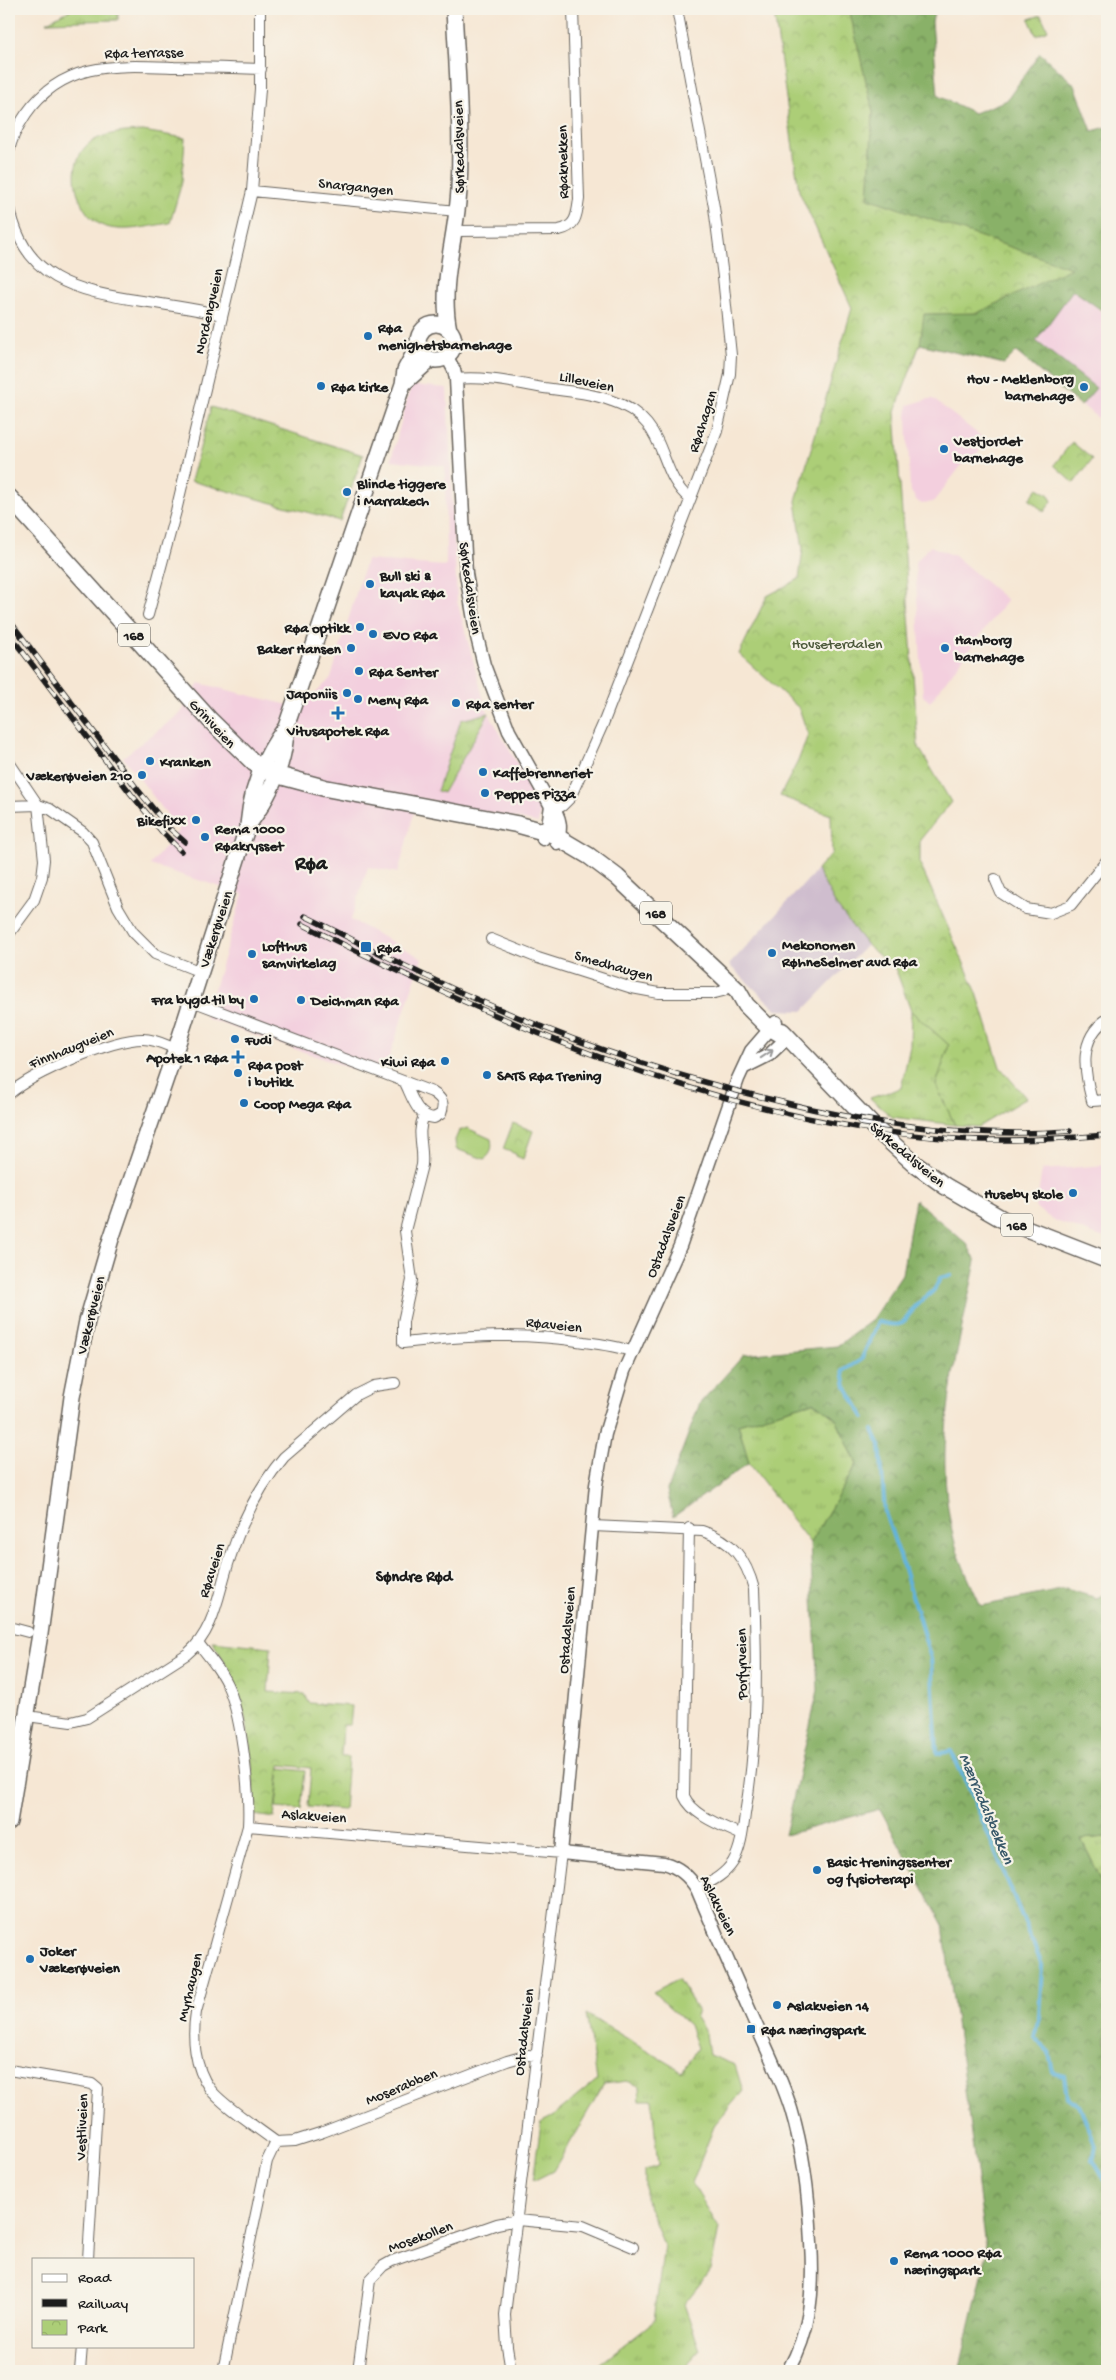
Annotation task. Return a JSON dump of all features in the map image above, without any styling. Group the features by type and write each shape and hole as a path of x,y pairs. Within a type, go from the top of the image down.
{"main road":[{"name":"Sørkedalsveien","path":"430,326 446,285 458,211 460,167 454,9"},
{"name":"Sørkedalsveien","path":"446,285 449,330"},
{"path":"440,325 449,330 453,337 454,346 447,357 439,360 431,359 423,354 419,344 422,333 430,326 440,325"},
{"name":"Vækerøveien","path":"9,1822 27,1716 72,1397 87,1321 111,1239 176,1050 248,826 269,795 270,771 286,745 286,727 403,384 405,370 419,344"},
{"name":"Vækerøveien","path":"403,384 431,359"},
{"name":"Griniveien","path":"9,497 246,757 270,771 326,788 516,824 554,839"},
{"name":"Sørkedalsveien","path":"554,839 588,856 616,877 734,987 746,1005 774,1025 874,1127 916,1165 945,1186 983,1209 1107,1260"},
{"name":"Sørkedalsveien","path":"1052,1239 1107,1252"}],"street":[{"name":"Nordengveien","path":"148,615 176,511 252,191 261,69 260,9"},
{"name":"Røaknekken","path":"455,231 559,230 569,228 575,222 579,199 573,9"},
{"name":"Røahagan","path":"552,809 570,798 602,726 717,431 727,395 731,355 723,277 709,179 677,9"},
{"name":"Røa terrasse","path":"9,152 14,134 31,107 57,83 84,71 106,67 138,66 261,69"},
{"name":"Snargangen","path":"252,191 458,211"},
{"path":"9,203 14,226 24,246 44,269 64,282 99,294 222,315"},
{"name":"Sørkedalsveien","path":"447,357 456,379 466,574 477,637 484,665 509,731 560,820 554,839"},
{"name":"Lilleveien","path":"456,379 492,380 590,395 627,407 646,423 654,434 673,481 680,491 690,499"},
{"path":"9,762 38,805 44,860 42,877 34,900 9,934"},
{"path":"9,806 38,805 50,809 83,832 92,842 118,907 133,932 143,944 155,954 201,972"},
{"path":"995,879 1001,893 1026,909 1051,913 1070,905 1107,860"},
{"name":"Smedhaugen","path":"491,939 598,978 658,993 715,993 734,987"},
{"path":"192,1001 432,1092 442,1100 443,1108 441,1114 434,1118 424,1115 416,1106 405,1083"},
{"path":"1107,1019 1096,1028 1086,1046 1087,1071 1092,1101 1107,1100"},
{"name":"Ostadalsveien","path":"511,2371 506,2338 506,2315 561,1853 593,1526 605,1434 616,1394 674,1261 735,1086 751,1051 774,1025"},
{"path":"745,1067 768,1055 787,1038"},
{"name":"Finnhaugveien","path":"9,1094 32,1078 113,1045 144,1039 176,1050"},
{"name":"Røaveien","path":"424,1115 419,1127 423,1154 422,1165 405,1236 412,1280 404,1322 403,1343 505,1335 536,1336 609,1345 633,1352"},
{"name":"Røaveien","path":"27,1716 72,1722 87,1718 187,1654 199,1644 210,1625 230,1557 244,1520 274,1468 356,1395 374,1386 395,1384"},
{"name":"Porfyrveien","path":"593,1526 688,1528 713,1534 731,1545 745,1563 754,1589 758,1692 752,1770 742,1835 737,1854 728,1869 696,1889"},
{"path":"688,1528 684,1796 698,1813 742,1835"},
{"path":"9,1627 28,1632"},
{"name":"Myrhaugen","path":"199,1644 216,1666 229,1689 236,1713 248,1792 248,1826 199,2002 194,2036 200,2067 209,2088 276,2142"},
{"name":"Aslakveien","path":"248,1826 664,1863 683,1872 696,1889 780,2080 791,2109 801,2154 808,2202 813,2288 807,2327 788,2371"},
{"name":"Moserabben","path":"276,2142 295,2141 380,2112 507,2061 537,2056"},
{"name":"Vestliveien","path":"9,2070 92,2084 98,2089 88,2258"},
{"path":"223,2371 267,2161 276,2142"},
{"path":"517,2220 583,2226 633,2246"},
{"name":"Mosekollen","path":"358,2371 367,2290 375,2272 392,2261 497,2224 517,2220"},
{"path":"80,2371 82,2348"}],"shaded area":[{"name":"Hov - Meklenborg barnehage","path":"1066,284 1107,316 1107,426 1013,347"},
{"path":"411,385 447,388 457,601 486,708 541,806 538,823 418,798 398,873 368,867 351,920 422,958 382,1079 205,1018 243,894 150,865 179,830 123,757 181,713 199,683 301,708 331,678 366,560 446,566 445,466 391,460"},
{"name":"Vestjordet barnehage","path":"933,399 987,441 975,456 961,466 933,502 922,504 917,501 910,490 907,417 908,405"},
{"name":"Hamborg barnehage","path":"930,546 955,556 1007,600 930,702 923,696 915,563"},
{"path":"817,870 837,907 867,945 803,1011 777,1010 729,965"},
{"name":"Huseby skole","path":"1107,1165 1107,1239 1053,1220 1036,1208 1042,1170"}],"green space":[{"path":"72,9 118,9 118,20 47,22"},
{"name":"Hovseterdalen","path":"776,9 849,9 873,112 868,198 1071,268 977,313 924,314 920,344 895,412 918,746 951,802 920,840 920,864 977,993 1000,1067 1026,1098 978,1127 955,1125 936,1085 949,1045 911,1011 896,970 867,945 837,907 817,870 832,853 831,815 780,796 798,761 808,735 799,708 739,654 767,596 799,579 803,549 796,501 852,308 799,191 775,19"},
{"path":"849,9 935,9 932,22 938,96 974,113 1007,100 1040,53 1075,85 1092,131 1107,127 1107,314 1073,290 1036,341 1096,388 1081,406 1016,352 1004,364 920,344 923,314 977,313 1070,268 868,198 873,112"},
{"path":"1041,15 1048,30 1036,35 1029,19"},
{"path":"143,131 185,138 182,182 170,223 126,229 109,228 101,225 84,209 79,197 75,172 77,161 83,150 91,142 103,136"},
{"path":"211,407 363,455 340,521 191,481"},
{"path":"1072,442 1092,459 1074,483 1054,465"},
{"path":"1038,488 1048,494 1052,501 1044,512 1029,499"},
{"path":"489,713 443,793 437,791 461,720"},
{"path":"911,1011 949,1045 936,1085 955,1125 892,1117 870,1098 901,1088 910,1046"},
{"path":"513,1123 533,1131 523,1159 503,1149"},
{"path":"467,1128 491,1139 491,1151 484,1159 456,1149 455,1140 459,1131"},
{"path":"915,1200 967,1244 976,1261 954,1366 946,1437 945,1472 948,1508 955,1543 963,1567 981,1606 1066,1589 1097,1598 1107,1592 1107,1837 1081,1839 1107,1891 1107,2371 959,2371 987,2254 943,1925 880,1809 785,1835 818,1690 810,1543 857,1464 835,1417 813,1402 738,1424 749,1463 673,1517 667,1490 700,1403 744,1355 837,1346 871,1321 902,1274"},
{"path":"813,1402 835,1417 857,1464 810,1543 749,1463 738,1424"},
{"path":"212,1641 271,1647 268,1692 305,1694 309,1703 352,1706 350,1725 343,1725 341,1757 348,1757 344,1810 308,1807 311,1768 280,1765 274,1818 254,1815 252,1766 245,1717 234,1679"},
{"path":"280,1768 305,1771 301,1810 276,1808"},
{"path":"1107,1837 1107,1891 1081,1839"},
{"path":"678,1979 697,2009 695,2016 706,2033 709,2055 735,2065 743,2091 715,2124 692,2183 719,2228 711,2270 684,2304 700,2350 681,2371 590,2371 654,2321 664,2245 645,2198 645,2170 658,2166 652,2100 640,2100 639,2086 627,2081 604,2084 553,2171 533,2181 541,2122 553,2116 597,2080 586,2014 682,2071 697,2048 689,2025 653,1992"}],"waterway":[{"name":"Mærradalsbekken","path":"864,1417 846,1387 843,1371 861,1360 878,1322 901,1324 914,1308 934,1290 940,1278 951,1275"},
{"name":"Mærradalsbekken","path":"873,1430 880,1445 885,1513 931,1659 937,1754 951,1751 972,1795 1042,1965 1039,2017 1034,2037 1049,2052 1053,2072 1064,2075 1067,2097 1079,2105 1096,2146 1093,2160 1107,2184"}],"railway":[{"path":"9,620 138,790 169,828 185,842"},
{"path":"9,634 131,794 163,833 181,851"},
{"path":"305,916 427,977 545,1028 622,1056 702,1081 817,1110 925,1128 998,1133 1070,1131"},
{"path":"302,924 458,999 537,1033 618,1064 700,1091 783,1113 868,1129 955,1139 1031,1140 1107,1135"}],"place":[{"name":"Røa menighetsbarnehage","path":"368,336"},
{"name":"Røa kirke","path":"321,386"},
{"name":"Hov - Meklenborg barnehage","path":"1084,387"},
{"name":"Vestjordet barnehage","path":"944,449"},
{"name":"Blinde tiggere i Marrakech","path":"347,492"},
{"name":"Bull ski & kayak Røa","path":"370,584"},
{"name":"Røa optikk","path":"360,627"},
{"name":"EVO Røa","path":"373,634"},
{"name":"Baker Hansen","path":"351,648"},
{"name":"Hamborg barnehage","path":"945,648"},
{"name":"Røa Senter","path":"359,671"},
{"name":"Japoniis","path":"347,693"},
{"name":"Meny Røa","path":"358,699"},
{"name":"Røa senter","path":"456,703"},
{"name":"Vitusapotek Røa","path":"338,713"},
{"name":"Kranken","path":"150,761"},
{"name":"Kaffebrenneriet","path":"483,772"},
{"name":"Vækerøveien 210","path":"142,775"},
{"name":"Peppes Pizza","path":"485,793"},
{"name":"Bikefixx","path":"196,820"},
{"name":"Rema 1000 Røakrysset","path":"205,837"},
{"name":"Røa","path":"366,947"},
{"name":"Mekonomen RøhneSelmer avd Røa","path":"772,953"},
{"name":"Lofthus samvirkelag","path":"252,954"},
{"name":"Fra bygd til by","path":"254,999"},
{"name":"Deichman Røa","path":"301,1000"},
{"name":"Fudi","path":"235,1039"},
{"name":"Apotek 1 Røa","path":"238,1057"},
{"name":"Kiwi Røa","path":"445,1061"},
{"name":"Røa post i butikk","path":"238,1073"},
{"name":"SATS Røa Trening","path":"487,1075"},
{"name":"Coop Mega Røa","path":"244,1103"},
{"name":"Huseby skole","path":"1073,1193"},
{"name":"Basic treningssenter og fysioterapi","path":"817,1870"},
{"name":"Joker Vækerøveien","path":"30,1959"},
{"name":"Aslakveien 14","path":"777,2005"},
{"name":"Røa næringspark","path":"751,2029"},
{"name":"Rema 1000 Røa næringspark","path":"894,2261"}],"district":[{"name":"Røa","path":"311,862"},
{"name":"Søndre Rød","path":"414,1575"}]}
